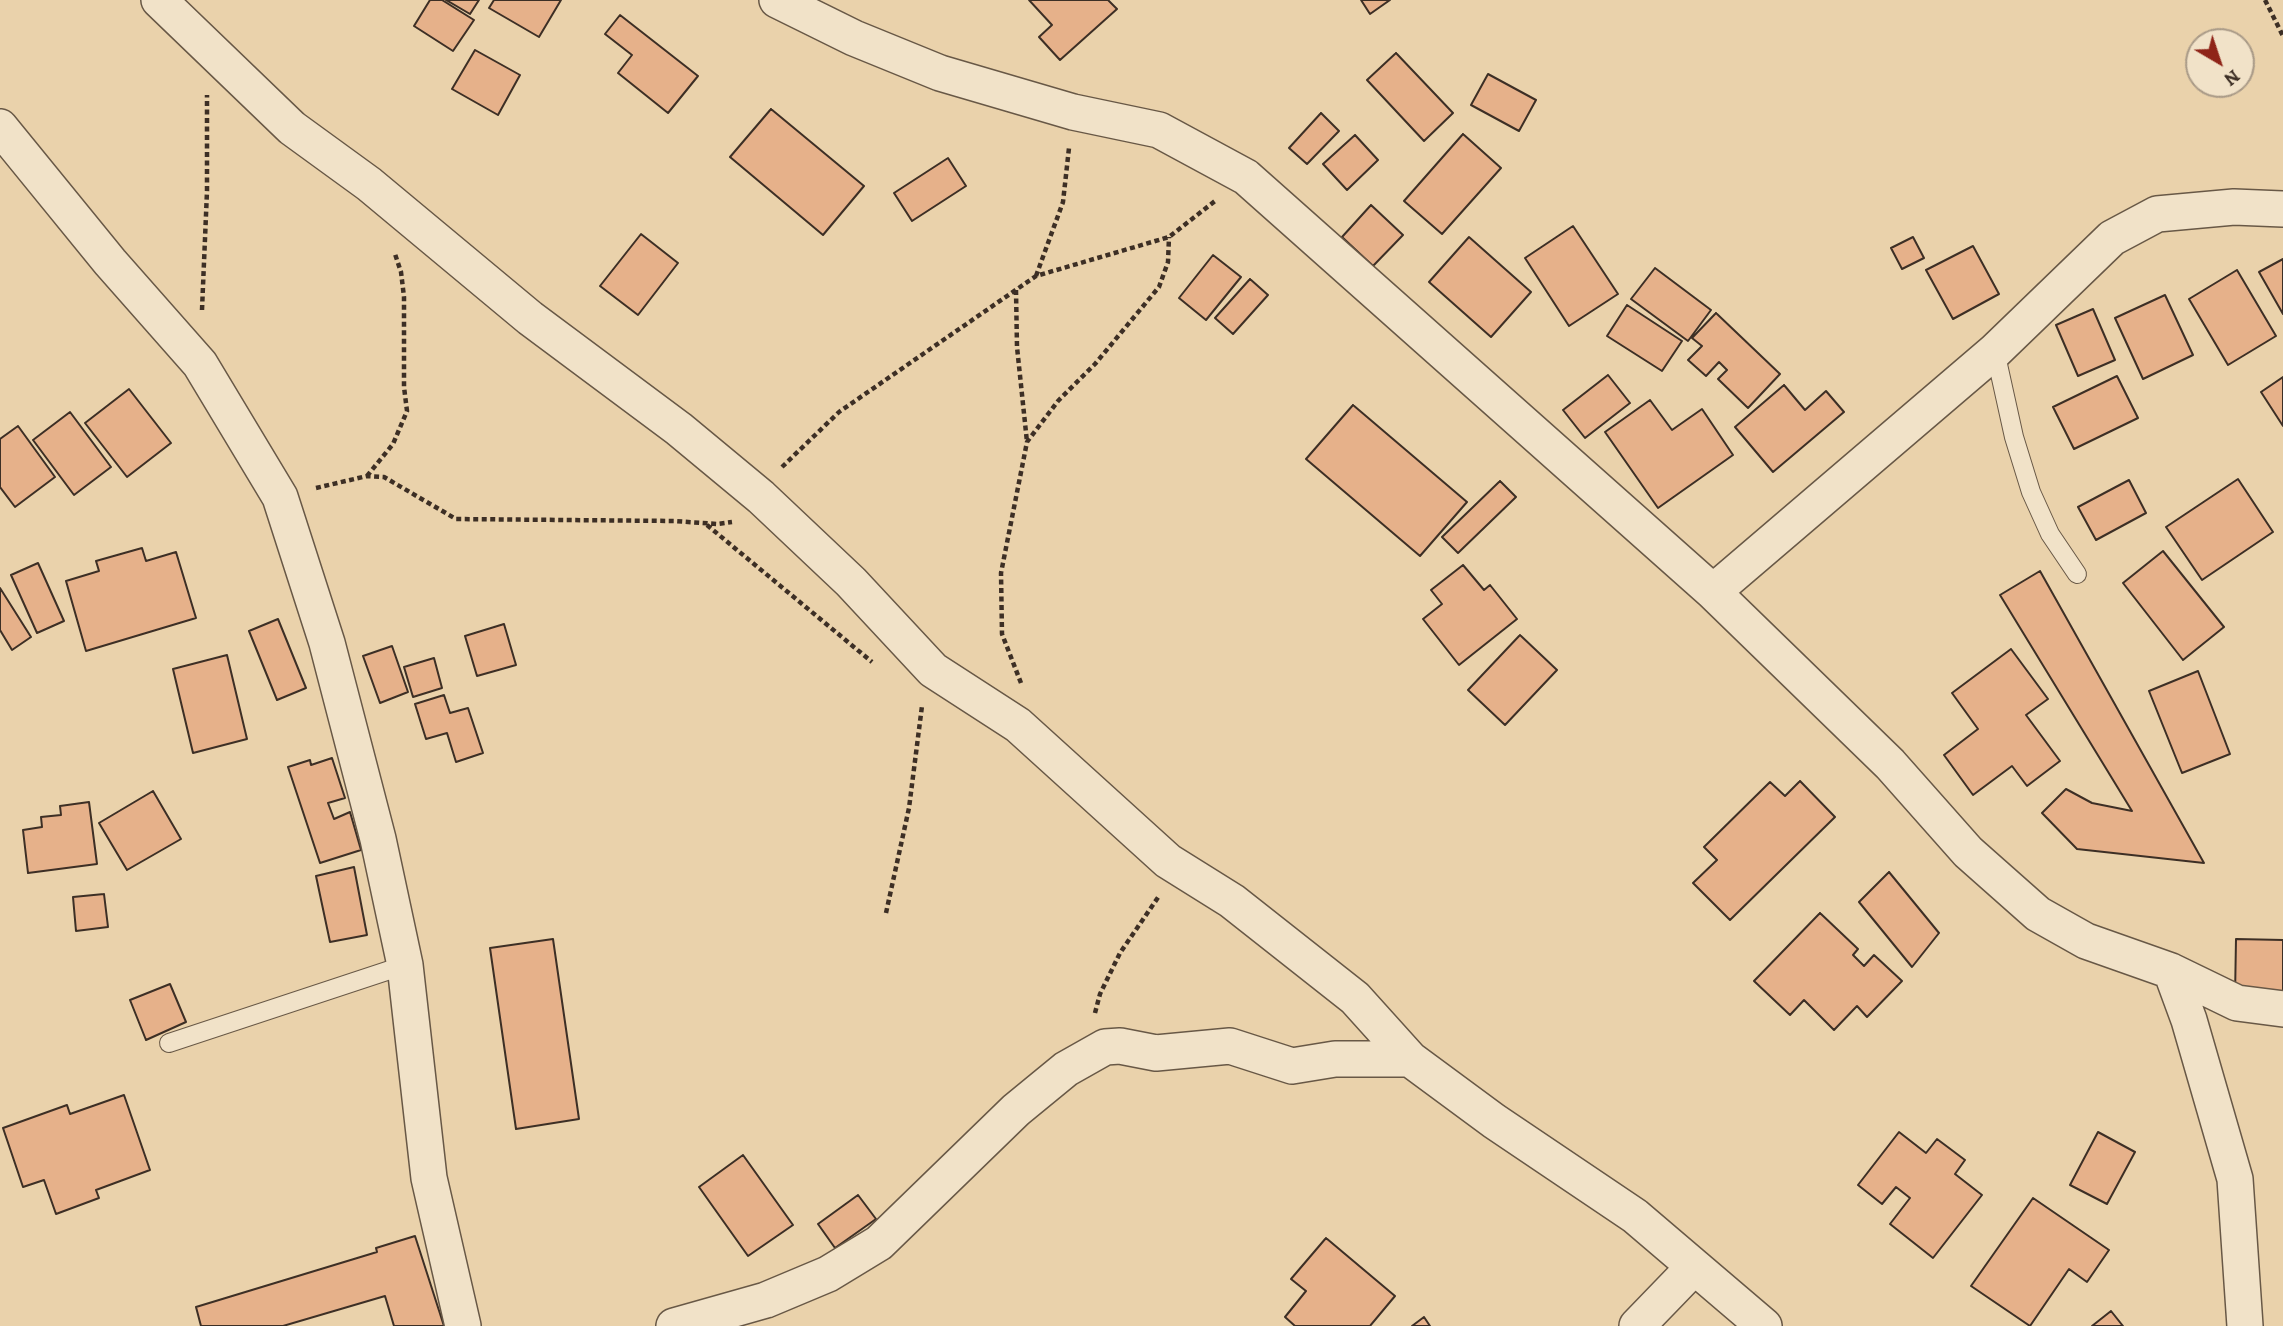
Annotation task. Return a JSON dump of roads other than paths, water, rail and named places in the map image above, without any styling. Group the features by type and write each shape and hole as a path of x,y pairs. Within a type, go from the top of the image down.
{"street":[{"path":"159,0 292,128 369,184 530,318 679,429 761,497 851,582 933,670 1018,725 1168,861 1233,901 1355,998 1410,1059 1635,1216 1764,1326"},
{"path":"777,0 854,38 940,73 1073,112 1159,130 1246,177 1713,592 1890,764 1968,852 2038,914 2086,941 2171,971 2237,1003 2283,1009"},
{"path":"0,127 110,262 200,364 280,497 327,643 378,839 405,965 429,1178 463,1326"},
{"path":"1713,592 1995,351 2112,238 2157,214 2234,207 2283,209"},
{"path":"2171,971 2189,1020 2235,1179 2245,1326"},
{"path":"674,1326 766,1300 828,1274 879,1243 1016,1110 1082,1059 1105,1047 1120,1046 1156,1053 1230,1046 1292,1066 1335,1059 1410,1059"},
{"path":"1637,1326 1694,1268"}],"lane":[{"path":"1995,351 2014,437 2031,492 2050,534 2077,574"},
{"path":"169,1044 405,965"}]}
